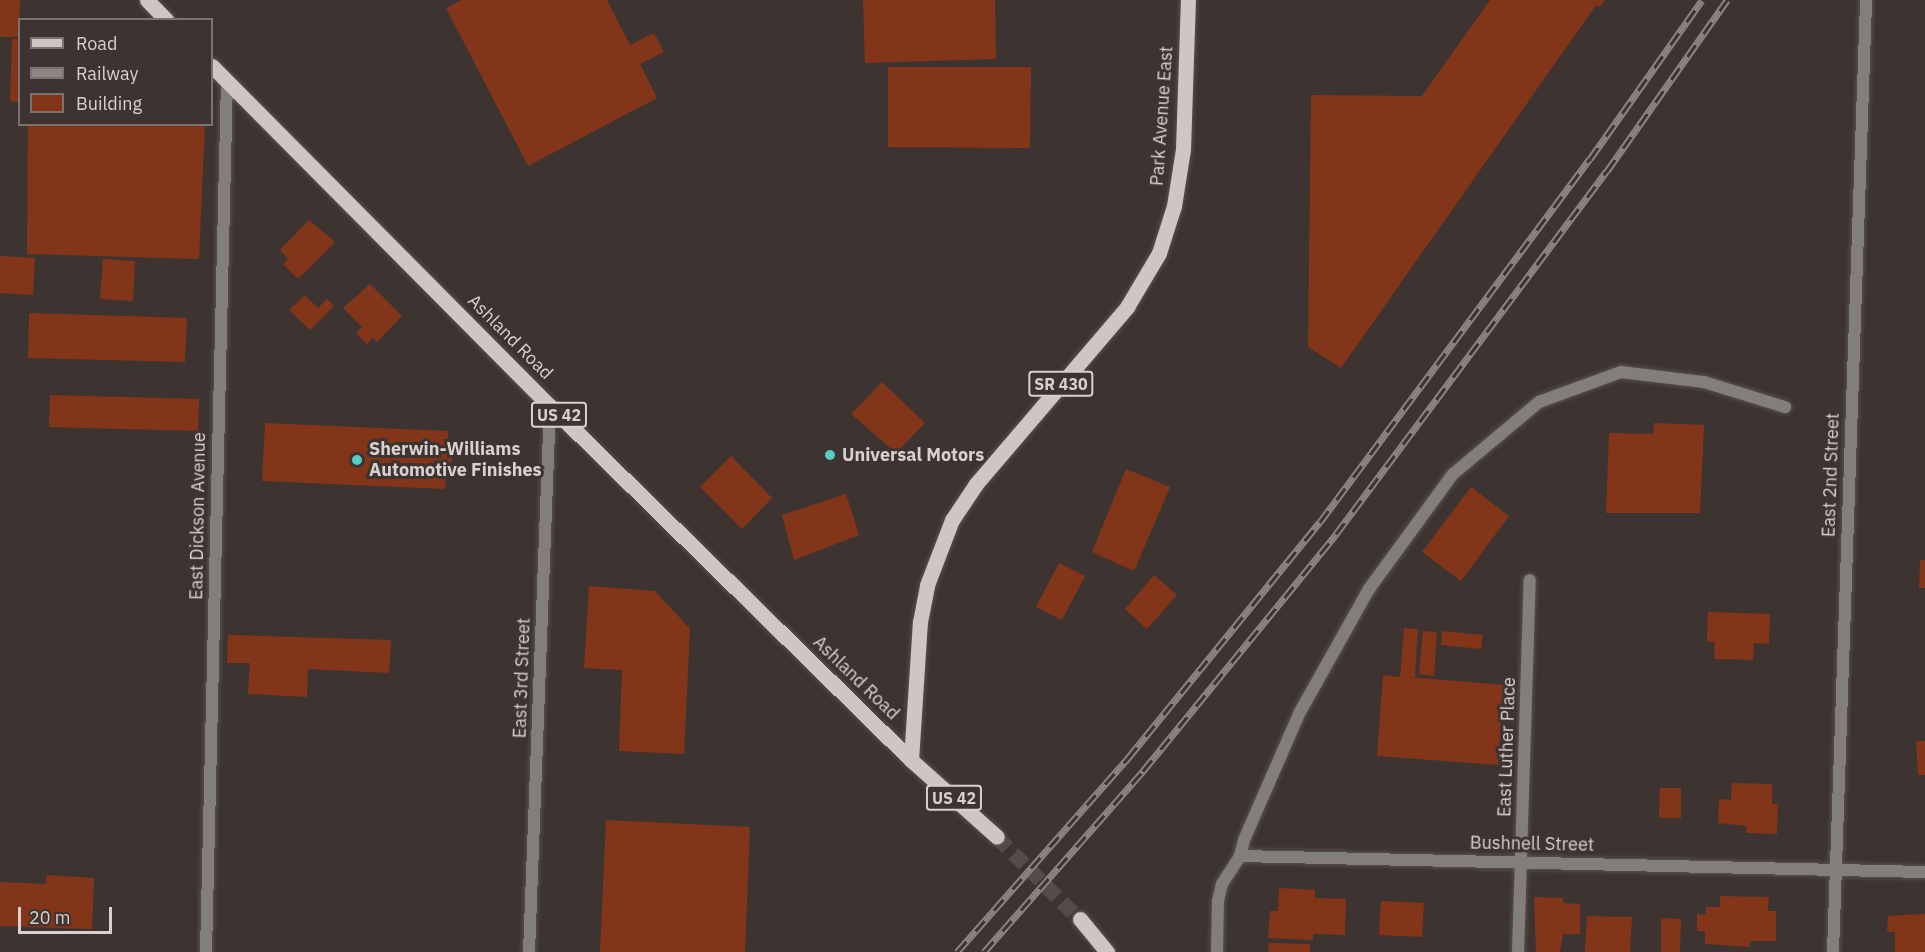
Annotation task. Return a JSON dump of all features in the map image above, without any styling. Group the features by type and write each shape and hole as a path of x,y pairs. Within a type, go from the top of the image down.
{"main road":[{"path":"147,0 164,18"},
{"name":"Park Avenue East","path":"911,760 920,622 927,585 952,520 976,484 1127,307 1159,253 1174,206 1183,149 1188,0"},
{"name":"Ashland Road","path":"213,67 550,406 911,760"},
{"name":"US 42","path":"911,760 997,837"},
{"path":"1080,919 1107,952"}],"street":[{"name":"East 2nd Street","path":"1833,952 1866,0"},
{"name":"East Dickson Avenue","path":"206,952 226,81"},
{"path":"1216,952 1218,901 1226,876 1240,856 1300,712 1369,589 1453,474 1539,402 1621,372 1704,382 1785,407"},
{"name":"East 3rd Street","path":"529,952 550,406"},
{"name":"East Luther Place","path":"1518,952 1530,580"},
{"name":"Bushnell Street","path":"1240,856 1836,868 1925,872"}],"building":[{"path":"0,0 20,0 18,37 0,37"},
{"path":"462,0 607,0 630,45 654,33 664,52 640,64 657,98 528,166 446,8"},
{"path":"863,0 995,0 996,59 865,63"},
{"path":"1490,0 1605,0 1600,7 1596,5 1341,368 1308,347 1311,95 1422,96"},
{"path":"12,39 18,39 18,102 10,101"},
{"path":"888,67 1031,67 1030,148 888,147"},
{"path":"28,126 205,126 199,259 27,254"},
{"path":"309,220 335,242 298,279 283,264 288,259 280,250"},
{"path":"0,256 35,258 33,295 0,293"},
{"path":"103,259 135,261 133,301 100,299"},
{"path":"370,284 402,316 377,342 373,338 367,344 356,333 362,327 343,308"},
{"path":"305,295 318,308 327,299 334,306 310,330 289,310"},
{"path":"29,313 187,318 185,362 28,358"},
{"path":"882,382 925,423 896,453 851,414"},
{"path":"50,395 199,399 198,431 49,427"},
{"name":"Sherwin-Williams Automotive Finishes","path":"265,423 448,431 448,444 452,445 451,477 446,476 445,489 262,481"},
{"path":"1654,423 1704,425 1700,513 1606,513 1609,433 1653,434"},
{"path":"731,456 772,498 742,529 700,487"},
{"path":"1126,469 1170,487 1134,571 1092,552"},
{"path":"1471,487 1509,516 1461,581 1422,552"},
{"path":"846,494 859,535 794,560 782,515"},
{"path":"1920,560 1925,560 1925,588 1919,588"},
{"path":"1059,563 1085,576 1062,620 1036,607"},
{"path":"1154,575 1177,595 1147,629 1125,609"},
{"path":"589,586 655,591 690,629 684,754 619,751 622,670 584,668"},
{"path":"1708,612 1770,614 1769,644 1754,643 1753,660 1714,659 1715,642 1707,642"},
{"path":"1404,628 1418,629 1415,677 1408,677 1504,685 1498,765 1377,756 1383,675 1400,677"},
{"path":"1423,631 1437,632 1434,676 1419,674"},
{"path":"1442,631 1483,635 1481,649 1441,645"},
{"path":"228,635 391,640 389,673 308,669 307,697 248,694 250,663 227,663"},
{"path":"1916,741 1925,741 1925,775 1918,775"},
{"path":"1732,783 1772,784 1772,804 1778,804 1777,834 1746,833 1747,826 1718,823 1719,799 1731,800"},
{"path":"1660,788 1681,788 1681,818 1659,818"},
{"path":"606,820 750,827 745,952 600,952"},
{"path":"47,875 94,878 92,929 0,926 0,882 46,884"},
{"path":"1279,888 1315,890 1315,898 1346,899 1345,935 1313,934 1313,940 1268,938 1270,911 1278,911"},
{"path":"1720,896 1769,897 1768,911 1776,911 1776,941 1750,941 1750,947 1705,944 1705,931 1697,931 1697,914 1706,915 1706,907 1720,907"},
{"path":"1534,897 1563,898 1563,903 1580,904 1580,934 1563,934 1560,952 1536,952"},
{"path":"1381,901 1424,903 1422,937 1379,935"},
{"path":"1925,914 1925,952 1895,952 1895,932 1887,932 1888,916"},
{"path":"1587,916 1632,917 1630,952 1585,952"},
{"path":"1661,918 1681,919 1680,952 1661,952"},
{"path":"1269,943 1310,944 1310,952 1268,952"}],"tunnel":[{"path":"997,837 1080,919"}],"railway":[{"path":"957,952 1128,758 1320,522 1590,159 1702,0"},
{"path":"984,952 1143,771 1336,534 1607,171 1727,0"}],"place":[{"name":"Universal Motors","path":"830,455"},
{"name":"Sherwin-Williams Automotive Finishes","path":"357,460"}]}
